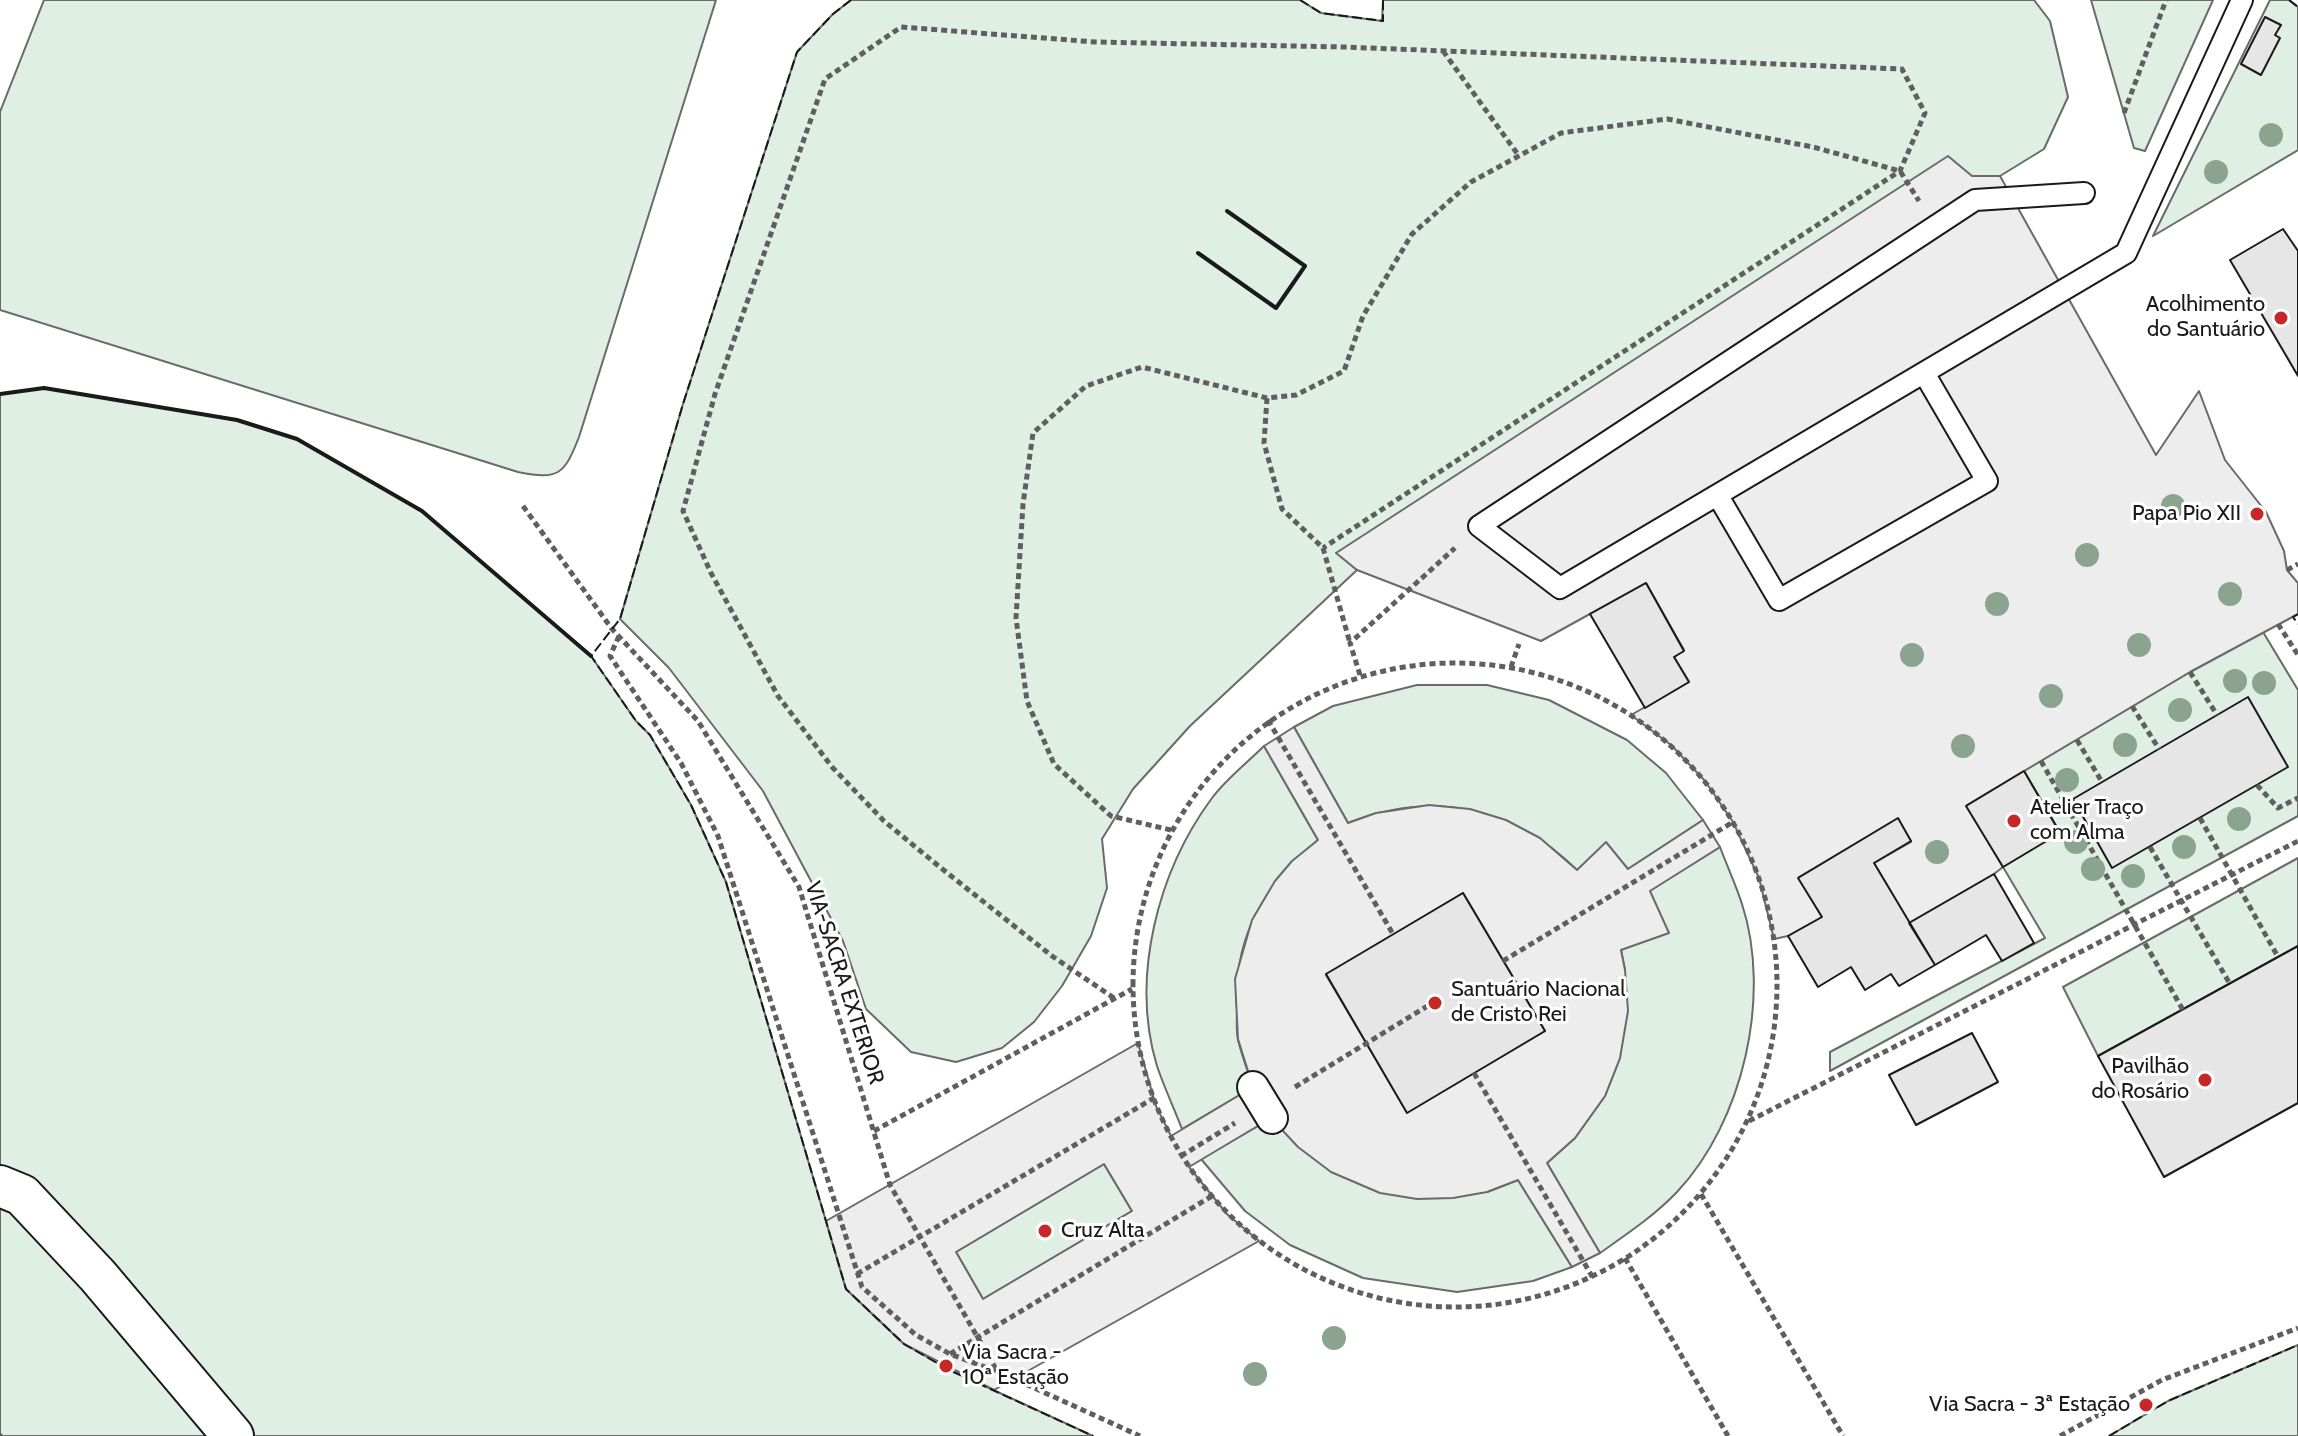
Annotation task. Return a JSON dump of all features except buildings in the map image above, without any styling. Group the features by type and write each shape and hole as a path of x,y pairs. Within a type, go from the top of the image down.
{"street":[{"path":"1253,1087 1272,1118"},
{"path":"0,1186 22,1195 98,1276 233,1436"}],"lane":[{"path":"2084,193 1975,200 1479,526 1560,588 2126,253 2242,0"},
{"path":"1718,496 1779,600 1987,481 1924,373"}],"path":[{"path":"2124,113 2166,0"},
{"path":"1114,998 1052,956 884,821 832,767 778,696 711,573 683,511 715,394 825,79 901,27 1095,42 1443,51 1902,69 1925,113 1900,171 1323,548"},
{"path":"1443,51 1519,156"},
{"path":"1171,830 1111,816 1099,806 1054,764 1027,701 1016,618 1023,504 1033,433 1086,386 1142,367 1267,398 1296,395 1344,371 1363,316 1412,234 1471,182 1561,133 1667,119 1813,147 1900,171"},
{"path":"1713,295 1719,304"},
{"path":"1267,398 1264,443 1282,509 1323,548 1360,675"},
{"name":"VIA-SACRA EXTERIOR","path":"523,506 619,636 698,721 799,887 890,1185 997,1371"},
{"path":"1350,643 1479,526"},
{"path":"2287,570 2298,564"},
{"path":"2278,624 2298,655"},
{"path":"619,636 610,656 681,763 718,836 862,1287 916,1335 950,1354 997,1371 1140,1436"},
{"path":"1511,667 1519,644"},
{"path":"1460,661 1511,667 1550,676 1588,690 1631,715 1671,745 1705,781 1733,822 1759,878 1774,939 1777,1002 1769,1063 1748,1122 1709,1185 1657,1239 1593,1278 1538,1298 1480,1308 1421,1307 1363,1295 1308,1272 1259,1241 1227,1214 1181,1156 1154,1098 1138,1043 1132,989 1139,921 1149,881 1171,830 1198,789 1230,751 1268,720 1312,694 1360,675 1409,664 1460,661"},
{"path":"2190,672 2217,715"},
{"path":"2132,706 2159,749"},
{"path":"1268,720 1393,934"},
{"path":"2077,740 2102,782"},
{"path":"2041,761 2183,1010"},
{"path":"2257,785 2278,808 2298,798"},
{"path":"2200,818 2278,957"},
{"path":"1503,961 1733,822"},
{"path":"1748,1122 2298,841"},
{"path":"2150,847 2230,984"},
{"path":"874,1131 1132,989"},
{"path":"1366,1043 1434,1002"},
{"path":"1474,1073 1593,1278"},
{"path":"857,1274 1154,1098"},
{"path":"1701,1194 1843,1436"},
{"path":"950,1354 1212,1196"},
{"path":"1625,1258 1728,1436"},
{"path":"2060,1436 2162,1380 2298,1328"}],"green space":[{"path":"44,0 716,0 579,437 564,467 558,472 543,475 518,472 0,310 0,112"},
{"path":"851,0 1300,0 1321,13 1382,21 1383,0 2034,0 2050,21 2068,97 2044,149 2000,176 1972,176 1337,553 1357,570 1190,726 1133,789 1102,839 1107,888 1091,936 1062,986 1034,1022 1002,1048 956,1062 911,1052 866,1009 843,941 763,791 669,668 620,619 683,404 797,52 833,14"},
{"path":"2091,0 2213,0 2145,151 2134,148"},
{"path":"2270,0 2289,0 2298,7 2298,150 2153,236"},
{"path":"44,388 237,420 297,439 422,511 591,656 636,721 650,735 691,805 726,882 846,1289 904,1344 950,1370 1093,1436 0,1436 0,394"},
{"path":"2263,632 2298,690 2298,816 1830,1071 1830,1052 2045,938 2003,867 2060,832 2024,771"},
{"path":"1417,685 1487,685 1549,700 1627,740 1666,773 1703,820 1628,869 1577,870 1526,831 1470,810 1441,806 1410,807 1348,823 1294,727 1333,706"},
{"path":"1264,746 1318,840 1282,875 1268,894 1256,914 1240,959 1237,1033 1253,1087 1182,1129 1157,1066 1149,1032 1148,961 1154,926 1177,858 1193,827 1218,791"},
{"path":"1720,847 1742,904 1751,940 1754,978 1746,1056 1719,1130 1700,1163 1677,1192 1650,1217 1600,1253 1547,1163 1575,1138 1605,1096 1620,1058 1625,970 1621,950 1649,891"},
{"path":"2298,858 2298,946 2098,1056 2063,987"},
{"path":"1272,1118 1487,1192 1518,1180 1572,1267 1533,1281 1457,1292 1363,1278 1290,1245 1245,1211 1201,1159"},
{"path":"1104,1164 1132,1211 983,1299 956,1252"},
{"path":"2298,1345 2298,1436 2109,1436 2168,1401"}],"shaded area":[{"path":"1948,156 1972,176 2000,176 2156,455 2199,391 2225,460 2266,512 2284,551 2287,570 2298,583 2298,614 2190,672 1967,805 2003,867 1994,874 1909,923 1874,863 1911,842 1897,819 1799,877 1822,917 1788,936 1774,939 1759,878 1733,822 1705,781 1671,745 1631,715 1689,682 1674,657 1684,650 1646,583 1541,641 1357,570 1336,553"},
{"path":"1294,727 1348,823 1376,813 1429,805 1470,809 1506,820 1540,838 1577,870 1606,842 1628,869 1703,820 1720,847 1650,891 1669,933 1621,950 1628,1011 1620,1058 1605,1096 1575,1138 1547,1163 1600,1253 1572,1267 1518,1180 1487,1192 1453,1198 1417,1199 1380,1193 1331,1172 1298,1147 1271,1118 1189,1167 1227,1214 1259,1241 994,1390 904,1344 846,1289 826,1221 1138,1043 1156,1106 1171,1136 1253,1087 1238,1039 1235,979 1252,920 1275,881 1292,861 1318,840 1264,746","holes":["1463,893 1545,1031 1407,1112 1326,975","1104,1164 1132,1211 983,1299 956,1252"]}],"fence":[{"path":"851,0 833,14 797,52 683,404 620,619 591,656 636,721 650,735 691,805 726,882 846,1289 904,1344 949,1370 1093,1436"},
{"path":"1300,0 1321,13 1383,21 1383,0"},
{"path":"2289,0 2298,7"},
{"path":"2298,614 2293,617 2298,624"},
{"path":"2109,1436 2168,1401 2298,1345"}],"wall":[{"path":"1198,253 1276,308 1305,266 1227,211"},
{"path":"0,394 44,388 237,420 297,439 422,511 591,656"}],"place":[{"name":"Acolhimento do Santuário","path":"2281,318"},
{"name":"Papa Pio XII","path":"2257,514"},
{"name":"Atelier Traço com Alma","path":"2014,821"},
{"name":"Santuário Nacional de Cristo Rei","path":"1435,1003"},
{"name":"Pavilhão do Rosário","path":"2205,1080"},
{"name":"Cruz Alta","path":"1045,1231"},
{"name":"Via Sacra - 10ª Estação","path":"946,1366"},
{"name":"Via Sacra - 3ª Estação","path":"2146,1405"}]}
